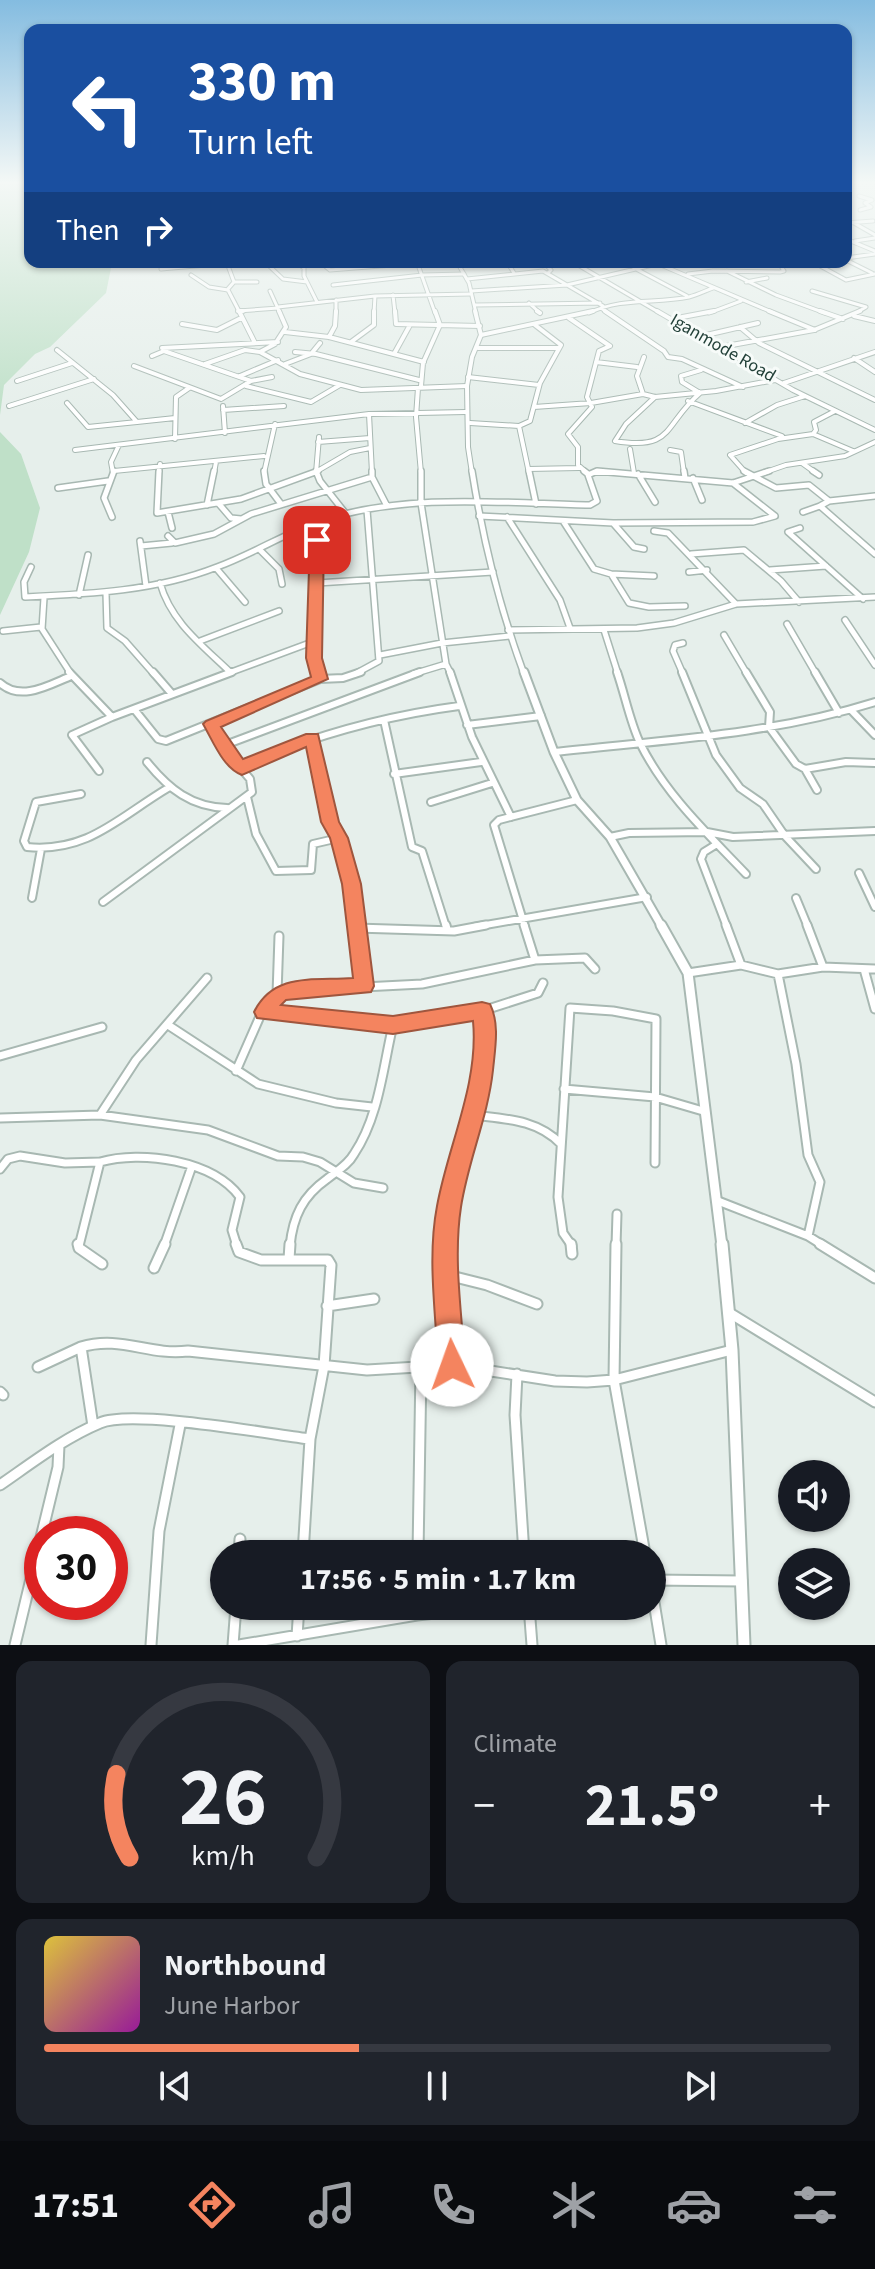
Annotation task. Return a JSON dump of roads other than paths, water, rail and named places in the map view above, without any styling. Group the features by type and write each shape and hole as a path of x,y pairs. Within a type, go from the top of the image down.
{"street":[{"path":"852,262 875,274"},
{"path":"161,269 172,268"},
{"path":"229,268 234,282"},
{"path":"267,268 284,281 307,282"},
{"path":"304,268 317,302"},
{"path":"328,268 352,268"},
{"path":"419,268 440,325 424,362 417,413 421,503 442,643 446,664 456,682 459,706 481,762 511,817"},
{"path":"461,268 466,276 481,331 468,381 468,447 479,516 509,633 554,752 577,800 610,837 688,973 703,1111 718,1201 732,1350 744,1645"},
{"path":"511,268 514,273"},
{"path":"545,268 547,272"},
{"name":"Iganmode Road","path":"584,268 776,380 875,430"},
{"path":"634,268 689,297"},
{"path":"238,311 375,296 536,288 642,268"},
{"path":"668,268 817,331"},
{"path":"685,275 727,271 780,272 784,271 782,268"},
{"path":"824,268 846,280 875,274"},
{"path":"727,271 746,282 843,319"},
{"path":"525,272 536,288"},
{"path":"333,285 422,275 547,272 601,306 668,357 682,359 743,387"},
{"path":"191,275 209,287 227,290"},
{"path":"746,282 767,278"},
{"path":"227,290 234,282 257,282"},
{"path":"393,295 396,324 440,325 481,331 535,325 569,318 601,306 641,299 689,297 713,288"},
{"path":"227,290 254,341"},
{"path":"260,352 278,342 286,327 270,291"},
{"path":"812,291 866,307"},
{"path":"351,342 374,325 375,296"},
{"path":"329,337 335,326 336,300"},
{"path":"672,319 708,313 741,301"},
{"path":"475,305 529,303 601,306"},
{"path":"529,303 540,313"},
{"path":"759,343 817,331 875,304"},
{"path":"854,316 875,321"},
{"path":"182,324 217,330 241,318"},
{"path":"569,318 610,345 608,349 599,351 587,397 592,407 568,434 578,447 579,468"},
{"path":"702,336 758,323"},
{"path":"394,354 410,325"},
{"path":"470,423 519,426 530,421 539,385 561,345 535,325"},
{"path":"740,327 759,343"},
{"path":"285,332 329,337 424,362"},
{"path":"721,347 754,341 875,400"},
{"path":"161,348 278,342"},
{"path":"285,364 311,354 320,343"},
{"path":"478,348 559,348"},
{"path":"57,350 120,402 137,422"},
{"path":"203,364 245,350 260,352 300,374 367,391 468,381 539,385"},
{"path":"152,356 164,351 251,381"},
{"path":"295,352 419,385"},
{"path":"784,383 875,352"},
{"path":"643,394 636,385 637,367 644,357"},
{"path":"854,358 875,372"},
{"path":"239,376 278,360"},
{"path":"596,362 637,367"},
{"path":"17,381 72,363"},
{"path":"134,366 221,399 251,381 272,377"},
{"path":"700,393 682,382 681,376 701,370"},
{"path":"9,406 94,379"},
{"path":"534,407 591,403 643,394 655,397 700,393 776,380"},
{"path":"244,386 311,402 340,385"},
{"path":"175,439 176,397 189,388"},
{"path":"655,397 626,424 615,441 651,445 660,441 688,401 700,393"},
{"path":"745,423 777,405 805,396"},
{"path":"221,399 225,433"},
{"path":"688,401 788,437"},
{"path":"67,403 88,427 175,418"},
{"path":"223,410 284,406"},
{"path":"813,434 816,430 814,422 835,411"},
{"path":"75,450 369,414 466,412"},
{"path":"369,414 372,477 387,506"},
{"path":"275,424 264,456 263,479 268,492 281,504"},
{"path":"519,426 536,504"},
{"path":"829,501 809,485 780,490 749,476 731,455 750,446 813,434 853,451"},
{"path":"346,514 325,490 316,472 318,439 370,438"},
{"path":"588,474 597,471 636,473 733,483 802,463 845,456 875,442"},
{"path":"112,517 104,498 114,471 111,462 119,445"},
{"path":"160,464 155,512 168,512 268,492 316,472 355,450 370,448"},
{"path":"630,449 636,473 655,502"},
{"path":"670,450 682,455 685,478"},
{"path":"114,471 264,456"},
{"path":"207,505 216,462"},
{"path":"802,463 819,475"},
{"path":"31,567 24,582 25,597 106,593 216,568 313,524 387,506 421,503 595,504 597,501 588,474 579,468 528,469"},
{"path":"146,586 141,568 140,544 172,543 214,534 241,519 281,504 372,477"},
{"path":"693,478 702,500"},
{"path":"58,488 108,481"},
{"path":"479,516 613,523 753,522 775,516 733,483"},
{"path":"803,512 829,501 872,496 875,503"},
{"path":"219,504 231,518 241,519"},
{"path":"820,506 875,554"},
{"path":"134,709 162,741 212,724 320,679 336,680 372,667 379,661 380,655 367,510"},
{"path":"168,512 172,528"},
{"path":"507,517 527,555 552,588 570,628"},
{"path":"563,521 579,547 590,558 594,569 611,574 654,576"},
{"path":"613,523 634,547 644,549"},
{"path":"313,524 317,540 316,674 320,679"},
{"path":"800,528 788,532 863,599"},
{"path":"654,531 666,532 691,554 736,604"},
{"path":"168,536 172,543"},
{"path":"691,554 740,549 769,570 799,602"},
{"path":"260,550 280,569 284,576 282,584"},
{"path":"79,595 88,555"},
{"path":"769,570 826,566"},
{"path":"216,568 245,602"},
{"path":"689,572 707,570"},
{"path":"317,583 493,572"},
{"path":"611,574 631,604 685,606"},
{"path":"160,583 171,613 230,672"},
{"path":"106,593 107,628 125,641 172,694"},
{"path":"380,655 509,633 570,628 604,630 674,623 736,604 875,597"},
{"path":"44,598 41,627 50,646 71,676 112,717"},
{"path":"200,641 279,611"},
{"path":"845,620 875,665"},
{"path":"787,624 839,713"},
{"path":"3,631 41,627"},
{"path":"604,630 639,741 667,787 746,874"},
{"path":"724,635 770,712 769,727 796,764 805,769 817,790"},
{"path":"99,771 72,735 315,641"},
{"path":"683,643 675,645 673,651 716,755 740,788 763,804 785,836 816,869"},
{"path":"225,745 385,683 446,664"},
{"path":"0,683 5,689 19,693 71,676"},
{"path":"554,752 769,727 839,713 875,702"},
{"path":"242,769 247,764 312,738 459,706"},
{"path":"851,710 875,735"},
{"path":"467,725 541,716"},
{"path":"384,720 412,847 422,851 447,929"},
{"path":"103,902 227,808 247,797 252,786 212,724"},
{"path":"312,738 330,822 339,838 351,884 364,986"},
{"path":"147,762 168,788 205,806 227,808"},
{"path":"394,774 481,762"},
{"path":"805,769 846,762 875,763"},
{"path":"431,802 492,783"},
{"path":"81,794 36,802 24,841 27,847 76,847 168,788"},
{"path":"247,797 256,834 276,871 311,870 313,844 339,838"},
{"path":"535,960 494,827 497,821 577,800"},
{"path":"610,837 629,833 707,832 733,837 875,831"},
{"path":"717,844 704,852 701,859 741,965"},
{"path":"32,898 41,849"},
{"path":"859,873 875,907"},
{"path":"356,928 447,929 647,897"},
{"path":"796,898 823,967"},
{"path":"236,1071 245,1042 277,994 279,936"},
{"path":"277,994 422,984 535,960 581,957 595,969"},
{"path":"688,973 741,965 778,974 823,967 875,969"},
{"path":"864,969 875,1009"},
{"path":"778,974 796,1064 808,1155 820,1182 808,1236"},
{"path":"100,1115 122,1077 154,1035 168,1025 207,978"},
{"path":"265,1012 393,1025 482,1011 538,993 543,983"},
{"path":"572,1254 572,1245 563,1233 558,1197 570,1008 613,1011 656,1019 655,1163"},
{"path":"452,1365 447,1275 448,1208 473,1115 485,1039 482,1011"},
{"path":"168,1025 202,1045 236,1071 281,1092 372,1107"},
{"path":"289,1259 292,1224 299,1207 321,1183 338,1173 356,1152 372,1107 393,1025"},
{"path":"0,1056 102,1027"},
{"path":"564,1089 655,1097 703,1111"},
{"path":"0,1118 100,1115 208,1130 278,1156 312,1159 354,1183 383,1188"},
{"path":"473,1115 539,1126 554,1134 561,1144"},
{"path":"0,1169 8,1159 20,1156 65,1163 100,1162 123,1157 192,1166 211,1173 239,1192 232,1230 239,1252 261,1260 328,1260 331,1265 324,1366 310,1439 304,1540"},
{"path":"100,1162 78,1246 102,1264"},
{"path":"154,1268 172,1229 192,1166"},
{"path":"718,1201 808,1236 875,1278"},
{"path":"617,1214 613,1302 614,1380 643,1540"},
{"path":"447,1275 487,1285 537,1304"},
{"path":"327,1306 374,1299"},
{"path":"728,1312 875,1402"},
{"path":"38,1367 81,1347 117,1340 175,1354 188,1351 367,1370 452,1365 555,1381 614,1380 732,1350"},
{"path":"81,1347 93,1426"},
{"path":"418,1540 421,1367"},
{"path":"517,1374 515,1415 523,1540"},
{"path":"0,1485 93,1426 126,1418 310,1439"},
{"path":"151,1645 159,1531 180,1425"},
{"path":"15,1645 58,1467 59,1445"},
{"path":"666,1580 742,1581"},
{"path":"233,1645 235,1620"},
{"path":"297,1636 298,1620"},
{"path":"239,1645 374,1620"},
{"path":"530,1620 532,1645"},
{"path":"657,1620 661,1645"}]}
